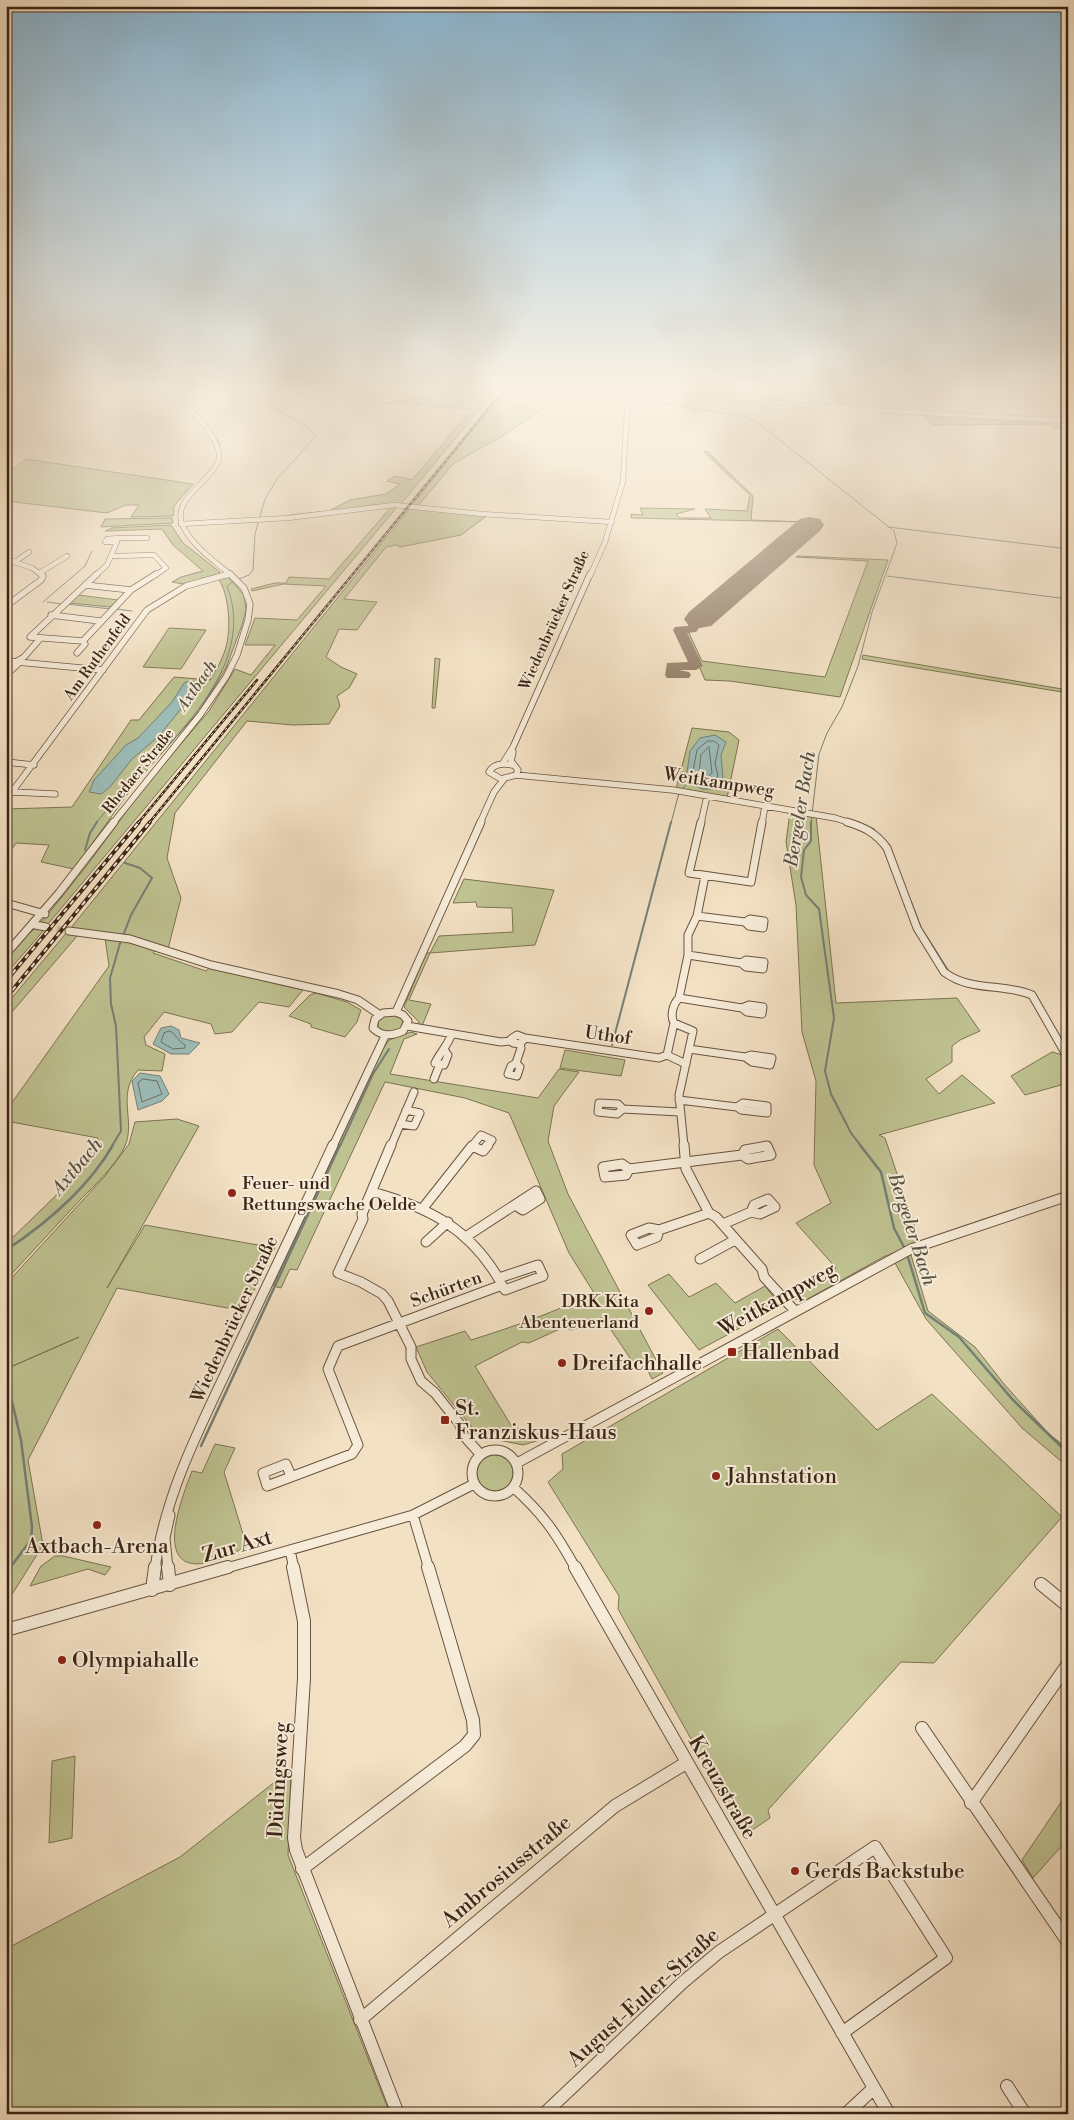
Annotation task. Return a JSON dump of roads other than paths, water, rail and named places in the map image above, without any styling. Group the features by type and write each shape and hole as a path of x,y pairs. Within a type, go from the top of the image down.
{"street":[{"path":"199,485 182,506 181,524 334,514 394,505 482,514 612,522"},
{"name":"Wiedenbrücker Straße","path":"514,747 587,585 612,522 622,485"},
{"name":"Rhedaer Straße","path":"6,954 45,914 141,786 206,711 229,673 240,650 251,609 248,594 233,576 190,538 181,524"},
{"path":"83,641 46,638 39,640 33,639 31,635 107,566 113,556 118,540 148,538"},
{"path":"15,562 29,552"},
{"path":"76,653 85,644 83,641 100,621 130,590 166,566 154,555 113,556"},
{"path":"41,572 67,556"},
{"path":"6,559 41,572"},
{"path":"6,606 41,580 43,576 41,572"},
{"name":"Am Ruthenfeld","path":"6,800 34,765 147,610 186,586 233,576"},
{"path":"85,585 130,590"},
{"path":"51,615 100,621"},
{"path":"6,675 39,640"},
{"path":"6,662 102,670"},
{"path":"504,779 496,778 490,774 490,769 502,763 514,747"},
{"path":"514,747 512,765 517,772"},
{"path":"6,762 34,765"},
{"path":"502,763 512,765"},
{"name":"Weitkampweg","path":"504,779 517,772 679,791 857,823 880,837 887,848 917,928 944,972 950,978 960,982 1025,992 1032,995 1068,1058"},
{"path":"494,792 496,778"},
{"path":"396,1012 494,792 504,779"},
{"path":"13,792 55,794"},
{"path":"707,796 689,873 705,876 751,882 765,806"},
{"path":"667,1055 674,1023 672,1019 674,1003 679,998 688,956 686,950 693,920 697,916 705,876"},
{"path":"6,904 45,914"},
{"path":"697,916 745,922"},
{"path":"35,925 46,927"},
{"path":"69,930 130,939 211,965 339,994 358,1000 380,1015"},
{"path":"688,956 741,963"},
{"path":"679,998 742,1008"},
{"path":"396,1012 406,1017 407,1026 397,1035 385,1036 376,1032 373,1028 375,1018 380,1015 396,1012"},
{"path":"674,1023 693,1031 679,1100 686,1170 709,1213 723,1224 762,1270 764,1277 795,1311"},
{"path":"407,1026 501,1042 511,1041 512,1037 518,1034 522,1041 516,1063"},
{"path":"434,1078 440,1064 444,1064 448,1055 446,1051 452,1034"},
{"name":"Wiedenbrücker Straße","path":"152,1590 159,1538 169,1500 209,1408 385,1036"},
{"name":"Uthof","path":"522,1041 617,1050 659,1058 667,1055 686,1064"},
{"path":"689,1049 745,1057"},
{"path":"414,1092 400,1124 400,1130 338,1273 382,1294 411,1347 411,1359 421,1381 435,1393 459,1423 464,1436 481,1455"},
{"path":"679,1100 737,1106"},
{"path":"623,1109 679,1112"},
{"path":"400,1124 414,1126 420,1113 406,1110"},
{"path":"422,1208 472,1146"},
{"path":"629,1169 742,1154"},
{"name":"Schürten","path":"291,1476 352,1454 358,1445 328,1369 338,1346 400,1324 501,1282 483,1254 466,1236 448,1222 422,1208 396,1198 372,1192"},
{"name":"Weitkampweg","path":"517,1463 912,1249 1068,1196"},
{"path":"466,1236 515,1204"},
{"path":"723,1224 751,1212"},
{"path":"659,1230 709,1213"},
{"path":"426,1242 448,1222"},
{"path":"700,1259 736,1240"},
{"path":"497,1451 505,1452 517,1463 519,1476 513,1488 503,1494 490,1495 484,1493 474,1484 471,1471 481,1455 497,1451"},
{"name":"Wiedenbrücker Straße","path":"170,1585 165,1538 178,1482"},
{"name":"Zur Axt","path":"6,1630 170,1585 413,1514 474,1484"},
{"name":"Kreuzstraße","path":"513,1488 536,1508 553,1528 773,1915 889,2114"},
{"path":"302,1869 465,1746 474,1735 474,1720 413,1514"},
{"name":"Düdingsweg","path":"290,1550 304,1621 304,1678 294,1838 302,1869 398,2114"},
{"path":"1041,1584 1068,1606"},
{"path":"971,1803 1068,1664"},
{"path":"922,1728 971,1803 1068,1942"},
{"name":"Ambrosiusstraße","path":"360,2020 615,1806 686,1762"},
{"name":"August-Euler-Straße","path":"544,2114 682,1983 719,1952 875,1847 946,1958 842,2033"},
{"path":"1007,2086 1025,2114"},
{"path":"846,2114 874,2088"}],"water":[{"path":"192,680 197,684 197,689 159,736 132,759 110,787 101,794 89,792 94,780 126,745 138,738 172,702 184,683"},
{"path":"715,735 726,742 721,755 723,778 713,789 702,789 686,780 690,751 700,738"},
{"path":"171,1026 179,1030 181,1038 200,1043 189,1054 171,1054 153,1044 161,1028"},
{"path":"140,1073 160,1076 169,1094 162,1101 138,1110 132,1081"}],"waterway":[{"name":"Axtbach","path":"239,579 249,575 253,570 255,534 265,499 273,485"},
{"name":"Bergeler Bach","path":"836,485 889,527"},
{"name":"Bergeler Bach","path":"811,823 819,754 827,733 842,707 858,666 872,612 897,543 894,531 889,527"},
{"path":"889,527 1068,549"},
{"path":"43,602 85,566 92,551"},
{"path":"887,576 1068,599"},
{"name":"Axtbach","path":"96,823 193,716 214,685 229,653 234,620 227,586 234,581"},
{"path":"47,602 62,604"},
{"path":"66,604 111,609"},
{"path":"116,609 132,611"},
{"path":"671,823 679,793 688,782"},
{"path":"840,817 861,823"},
{"name":"Axtbach","path":"85,850 90,833 97,822"},
{"path":"612,1045 671,822"},
{"path":"857,822 873,829 888,844"},
{"name":"Bergeler Bach","path":"811,823 811,841 804,850 801,877 806,895 819,909 834,1018 825,1071 831,1094 851,1133 861,1146"},
{"name":"Axtbach","path":"123,936 131,915 152,878 140,868 125,863"},
{"path":"911,902 921,928 949,972"},
{"name":"Axtbach","path":"112,1146 121,1131 116,1026 111,1004 110,978 121,940"},
{"path":"340,1146 373,1074 389,1049"},
{"name":"Axtbach","path":"6,1250 66,1204 92,1176 113,1145"},
{"path":"201,1446 340,1145"},
{"name":"Bergeler Bach","path":"860,1145 881,1172 894,1228 905,1249"},
{"name":"Bergeler Bach","path":"907,1254 925,1313 959,1337 1013,1400 1068,1453"},
{"name":"Axtbach","path":"6,1388 10,1393 21,1440 32,1527 31,1540 9,1569"},
{"name":"Axtbach","path":"6,1573 10,1567"}],"tunnel":[{"path":"46,927 69,931"}],"railway":[{"path":"149,823 426,485"},
{"path":"138,823 257,680"},
{"path":"6,981 139,822"},
{"path":"6,998 150,822"}],"place":[{"name":"Feuer- und Rettungswache Oelde","path":"232,1193"},
{"name":"DRK Kita Abenteuerland","path":"649,1311"},
{"name":"Hallenbad","path":"732,1352"},
{"name":"Dreifachhalle","path":"562,1363"},
{"name":"St. Franziskus-Haus","path":"445,1420"},
{"name":"Jahnstation","path":"716,1476"},
{"name":"Axtbach-Arena","path":"97,1525"},
{"name":"Olympiahalle","path":"62,1660"},
{"name":"Gerds Backstube","path":"795,1871"}]}
